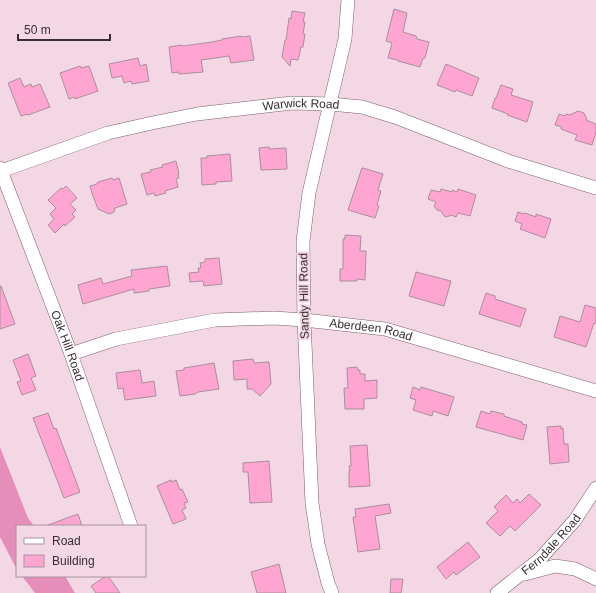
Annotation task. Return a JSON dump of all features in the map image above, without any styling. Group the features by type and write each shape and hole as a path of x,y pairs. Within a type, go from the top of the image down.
{"street":[{"name":"Sandy Hill Road","path":"332,593 318,544 312,503 304,320 303,241 309,193 345,39 348,0"},
{"name":"Warwick Road","path":"1,169 108,133 197,114 292,103 330,104 362,107 395,117 508,161 596,188"},
{"name":"Oak Hill Road","path":"1,169 71,354 131,525"},
{"name":"Aberdeen Road","path":"71,354 116,339 215,320 274,318 304,320 385,330 596,390"},
{"name":"Ferndale Road","path":"497,593 540,560 575,520 596,488"},
{"path":"518,576 555,566 575,569 596,578"}],"shaded area":[{"path":"0,447 28,518 33,525 16,525 16,568 0,537"},
{"path":"23,577 66,577 75,593 35,593"}],"building":[{"path":"394,9 407,13 403,32 416,36 417,39 429,42 425,58 423,58 420,67 388,58 392,43 386,41"},
{"path":"292,11 305,13 303,34 305,34 303,47 301,47 298,60 291,59 290,66 282,57 289,18 291,19"},
{"path":"241,36 250,36 254,60 231,63 229,56 201,60 203,72 179,74 179,72 172,73 169,47 212,42"},
{"path":"138,58 140,66 146,64 149,81 132,84 131,81 124,83 122,76 112,78 109,64"},
{"path":"446,64 479,78 472,96 456,90 455,92 437,85"},
{"path":"80,66 81,68 89,66 98,91 75,99 75,97 69,99 60,73"},
{"path":"20,78 24,87 31,84 32,87 40,84 50,107 21,116 8,83"},
{"path":"501,85 513,89 511,95 533,102 527,122 492,108"},
{"path":"578,111 584,113 587,119 586,120 596,124 596,132 592,145 575,140 577,135 555,125 559,114 565,116 566,114 570,115"},
{"path":"269,147 269,149 286,148 287,169 261,170 259,148"},
{"path":"230,154 232,181 202,185 201,158"},
{"path":"176,161 179,174 179,178 176,179 178,187 165,191 166,193 155,196 154,193 147,195 141,174 151,172 150,170 163,167 162,165"},
{"path":"362,168 383,174 378,190 381,191 377,205 379,206 375,218 348,210"},
{"path":"112,178 113,180 119,178 127,204 115,208 114,212 109,214 98,209 90,186"},
{"path":"66,186 77,198 70,204 76,210 72,214 75,217 65,226 64,224 55,233 48,225 54,219 50,214 56,208 48,200 61,188 63,189"},
{"path":"441,189 457,192 458,189 476,195 470,216 458,213 456,217 451,215 447,217 444,216 441,211 437,210 434,206 436,202 428,199 431,190 440,192"},
{"path":"518,212 536,217 536,214 551,219 545,238 520,229 522,224 515,221"},
{"path":"345,235 361,236 360,251 366,251 365,280 357,279 357,281 340,281 340,269 343,269 343,239 345,239"},
{"path":"219,258 222,284 204,286 203,281 190,282 189,273 199,272 198,268 201,268 200,263 205,262 205,259"},
{"path":"167,266 170,286 134,293 134,289 83,304 78,285 101,278 103,284 132,276 131,270"},
{"path":"416,272 451,281 444,306 409,296"},
{"path":"0,286 15,324 0,329"},
{"path":"486,293 495,296 495,299 526,309 520,327 479,314"},
{"path":"585,305 596,308 596,324 594,323 586,347 554,337 560,316 580,322"},
{"path":"28,354 36,376 31,378 36,390 22,395 17,382 21,381 13,360"},
{"path":"253,359 254,363 269,362 271,384 260,396 252,389 247,389 247,379 234,380 233,361"},
{"path":"214,363 219,389 180,396 176,371 184,370 184,368"},
{"path":"357,367 358,370 360,370 360,374 365,374 365,381 377,380 377,398 364,399 364,409 345,409 344,388 348,388 347,368"},
{"path":"140,370 142,383 154,381 156,396 125,400 123,388 118,389 116,373"},
{"path":"413,387 420,390 421,387 454,397 448,416 433,411 432,416 413,410 416,400 410,398"},
{"path":"481,411 490,414 491,411 504,414 504,416 527,425 523,440 476,427"},
{"path":"48,413 54,429 56,428 80,492 64,498 33,418"},
{"path":"561,426 561,429 563,428 564,444 568,444 569,462 550,464 547,427"},
{"path":"367,445 370,486 349,487 349,466 351,466 350,446"},
{"path":"269,461 272,502 250,503 248,472 243,472 243,463"},
{"path":"171,480 171,482 176,480 180,490 182,489 188,502 184,503 186,508 182,510 186,519 173,524 157,486"},
{"path":"529,494 541,505 515,531 510,526 500,536 486,523 498,511 494,507 506,495 513,503 517,499 520,503"},
{"path":"389,504 391,513 375,516 380,549 358,552 353,517 356,517 355,509"},
{"path":"78,514 82,525 48,525"},
{"path":"468,542 480,557 456,575 454,572 446,579 437,567"},
{"path":"279,564 286,593 257,593 251,572"},
{"path":"104,577 109,577 120,593 96,593 91,586"},
{"path":"391,579 403,579 401,593 390,593"}]}
